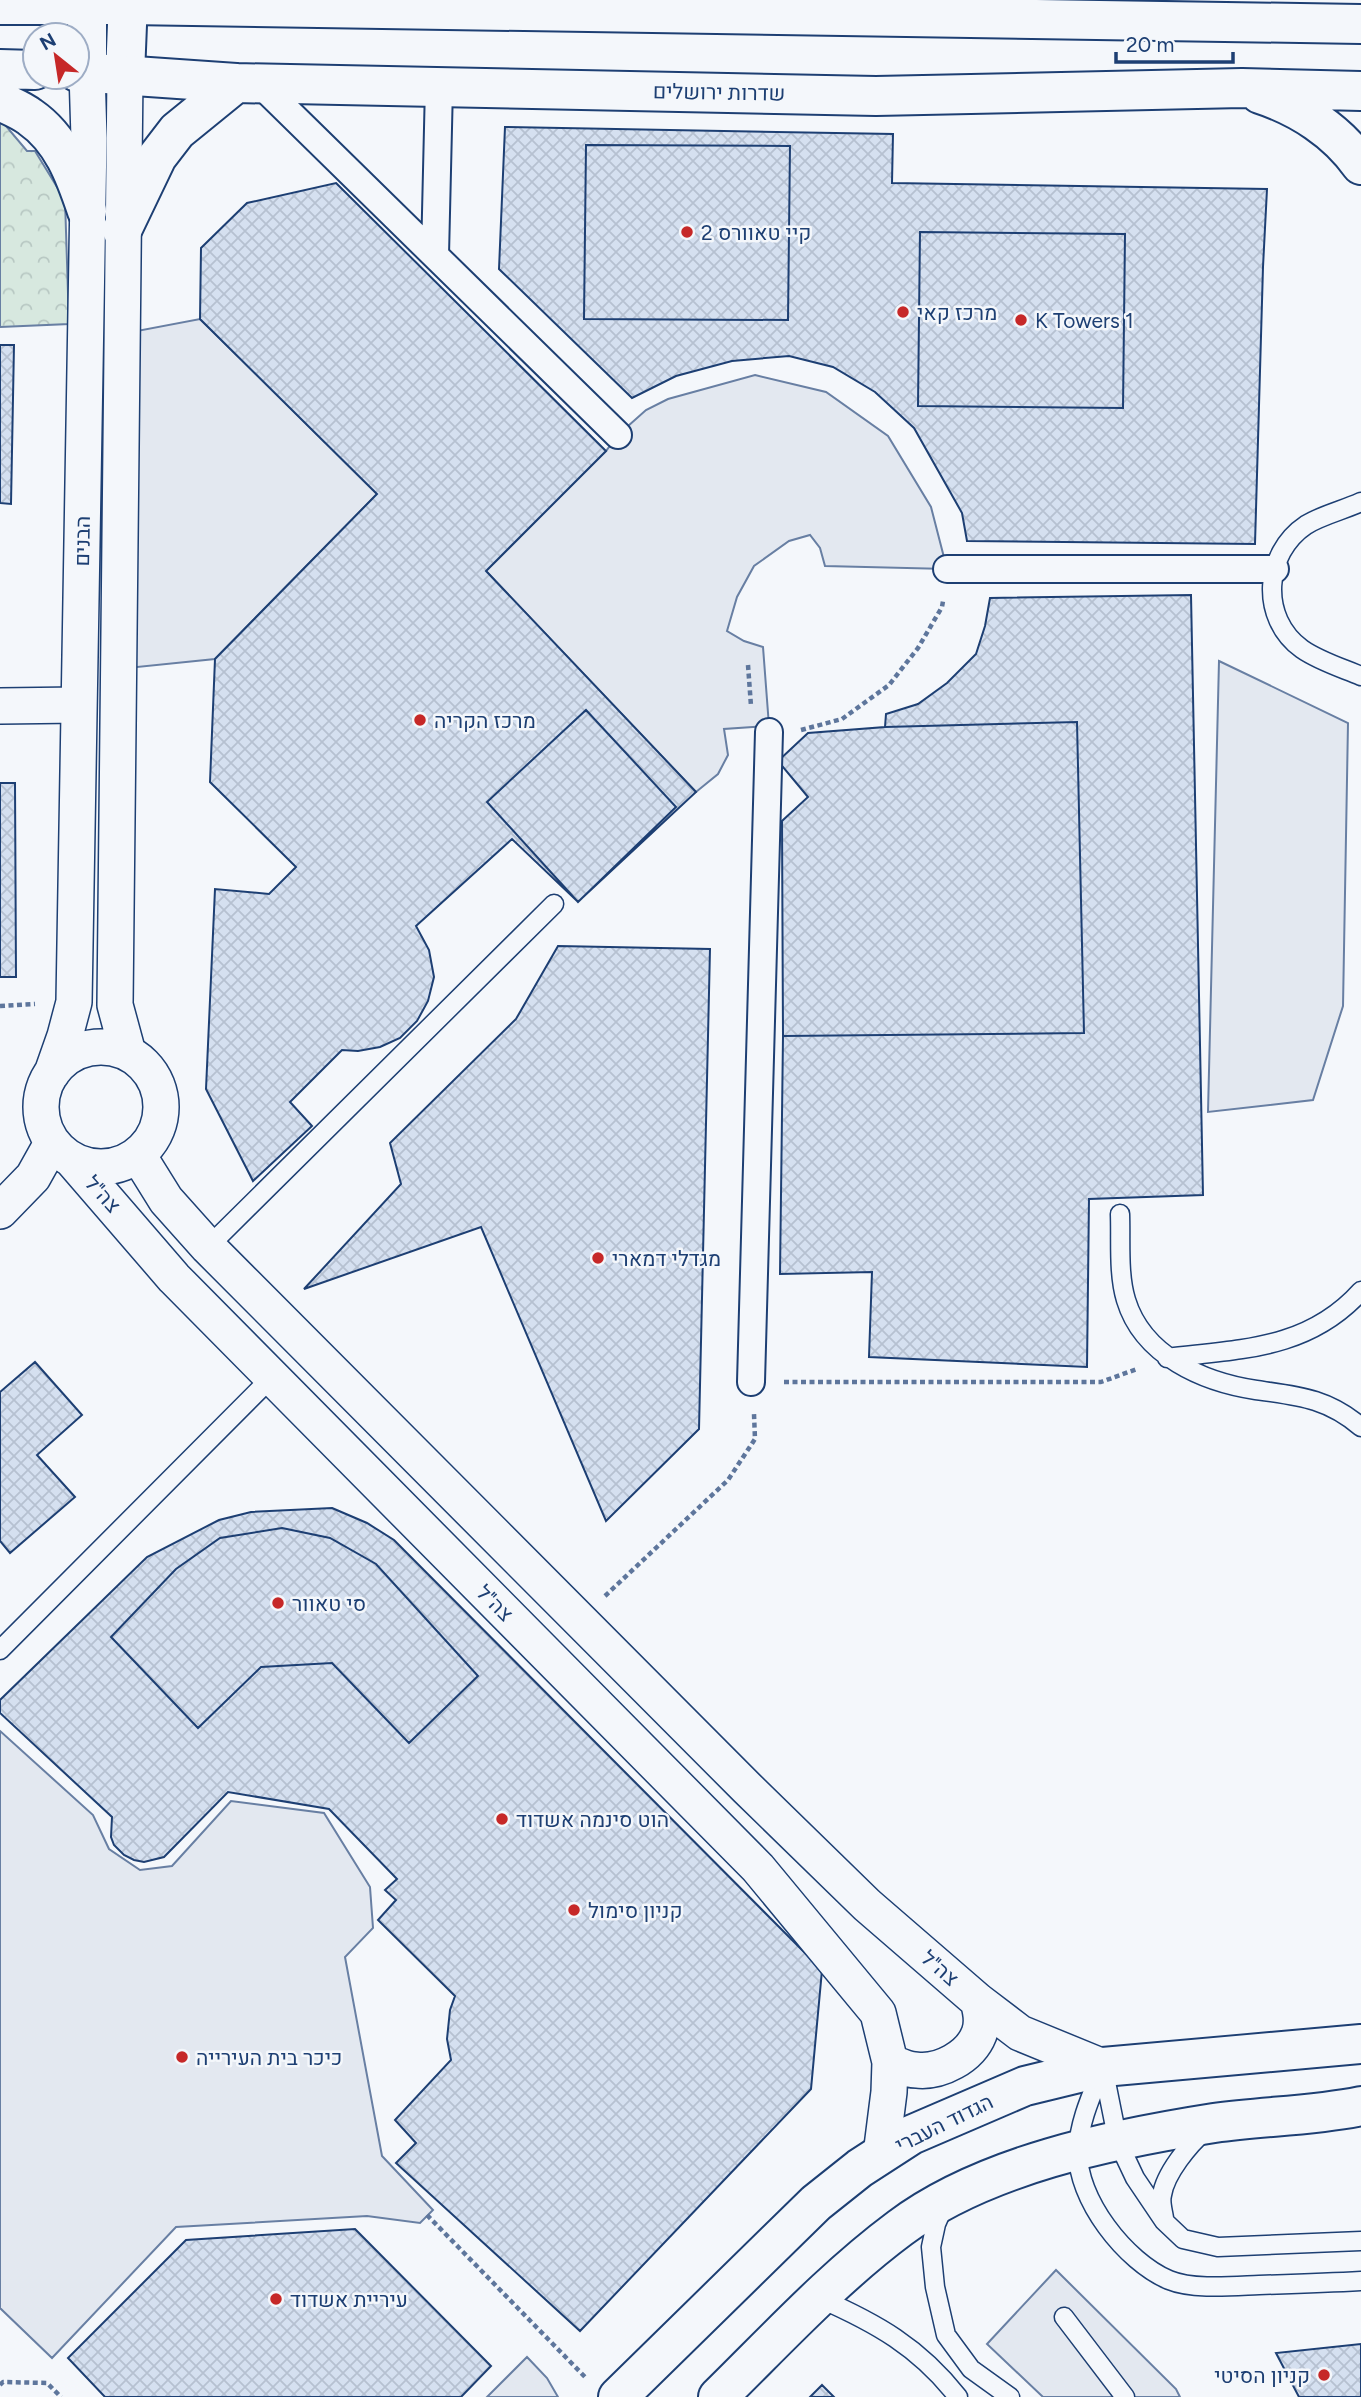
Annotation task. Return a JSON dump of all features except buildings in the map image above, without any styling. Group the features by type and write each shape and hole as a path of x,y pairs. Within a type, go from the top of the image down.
{"main road":[{"name":"הבנים","path":"86,21 87,3"},
{"path":"125,74 128,3"},
{"path":"0,5 277,4 1361,24"},
{"path":"0,69 21,70"},
{"name":"שדרות ירושלים","path":"91,72 248,83 876,96 1242,88 1361,91"},
{"path":"122,230 157,157 177,131 248,83"},
{"path":"1242,88 1278,100 1305,114 1331,132 1361,165"},
{"path":"0,100 30,117 55,140 74,174 87,211"},
{"name":"הגדוד העברי","path":"607,2392 816,2203 860,2168 911,2135 1025,2086 1103,2067 1361,2044"},
{"path":"718,2397 819,2298 901,2227 946,2200 1035,2162 1078,2151 1215,2123 1334,2112 1361,2106"}],"street":[{"name":"הבנים","path":"125,74 115,1005 128,1054"},
{"path":"248,83 435,255 618,435"},
{"path":"435,255 439,86"},
{"name":"הבנים","path":"52,1073 74,1002 87,211 83,91"},
{"path":"947,569 1275,569"},
{"path":"0,706 79,705"},
{"path":"751,1382 760,723"},
{"path":"95,1048 112,1048 128,1054 142,1063 153,1077 160,1093 162,1110 158,1127 150,1142 138,1155 123,1164 89,1166 63,1152 41,1115 45,1086 52,1073 71,1056 95,1048"},
{"path":"0,1211 33,1177 63,1152"},
{"name":"צה\"ל","path":"63,1152 174,1279 758,1868 878,2013 890,2062 881,2155"},
{"name":"צה\"ל","path":"138,1155 166,1200 208,1247 867,1905 978,2001 1020,2032 1103,2067"},
{"name":"צה\"ל","path":"890,2062 915,2070 935,2070 956,2060 969,2049 980,2033 981,2013 978,2001"}],"lane":[{"path":"1361,502 1308,524 1289,539 1276,561 1271,585 1274,609 1284,631 1302,649 1361,676"},
{"path":"208,1247 554,904"},
{"path":"1120,1214 1126,1300 1139,1327 1167,1358 1229,1385 1300,1395 1334,1409 1361,1427"},
{"path":"1167,1358 1260,1346 1290,1339 1306,1333 1335,1314 1361,1291"},
{"path":"0,1650 272,1377"},
{"path":"1103,2067 1118,2142 1135,2178 1164,2221 1183,2239 1218,2247 1361,2241"},
{"path":"1103,2067 1087,2106 1078,2151 1083,2182 1102,2222 1130,2256 1170,2280 1214,2287 1361,2281"},
{"path":"1164,2221 1161,2196 1176,2164 1193,2141 1215,2123"},
{"path":"946,2200 936,2224 931,2247 935,2287 946,2335 971,2369 1010,2397"},
{"path":"819,2298 873,2323 908,2345 958,2397"},
{"path":"1064,2317 1125,2397"}],"path":[{"path":"748,664 760,723 802,730 842,719 889,685 918,648 942,607 947,569"},
{"path":"582,1623 611,1588 728,1480 755,1439 751,1382 1101,1382 1167,1358"},
{"path":"428,2215 607,2392"},
{"path":"0,2385 3,2382 47,2383 61,2397"}],"green space":[{"path":"0,119 27,151 35,151 65,200 69,324 0,327"}],"shaded area":[{"path":"200,319 377,494 215,659 118,669 121,334"},
{"path":"755,375 826,392 888,436 931,507 947,569 825,566 820,548 810,535 789,541 754,566 737,597 727,631 744,641 763,647 769,726 724,729 728,755 718,774 696,792 486,571 606,451 618,435 646,410 668,399"},
{"path":"1219,661 1348,723 1343,1006 1313,1100 1208,1112"},
{"name":"כיכר בית העירייה","path":"0,1731 93,1815 109,1849 140,1870 172,1866 231,1801 324,1813 370,1887 373,1928 345,1957 382,2156 433,2210 420,2223 367,2216 176,2227 52,2358 0,2308"},
{"path":"1056,2270 1176,2389 1180,2397 1043,2397 987,2344"},
{"path":"527,2357 547,2378 558,2397 487,2397"}],"place":[{"name":"קיי טאוורס 2","path":"687,232"},
{"name":"מרכז קאי","path":"903,312"},
{"name":"K Towers 1","path":"1021,320"},
{"name":"מרכז הקריה","path":"420,720"},
{"name":"מגדלי דמארי","path":"598,1258"},
{"name":"סי טאוור","path":"278,1603"},
{"name":"הוט סינמה אשדוד","path":"502,1819"},
{"name":"קניון סימול","path":"574,1910"},
{"name":"כיכר בית העירייה","path":"182,2057"},
{"name":"עיריית אשדוד","path":"276,2299"},
{"name":"קניון הסיטי","path":"1324,2375"}]}
